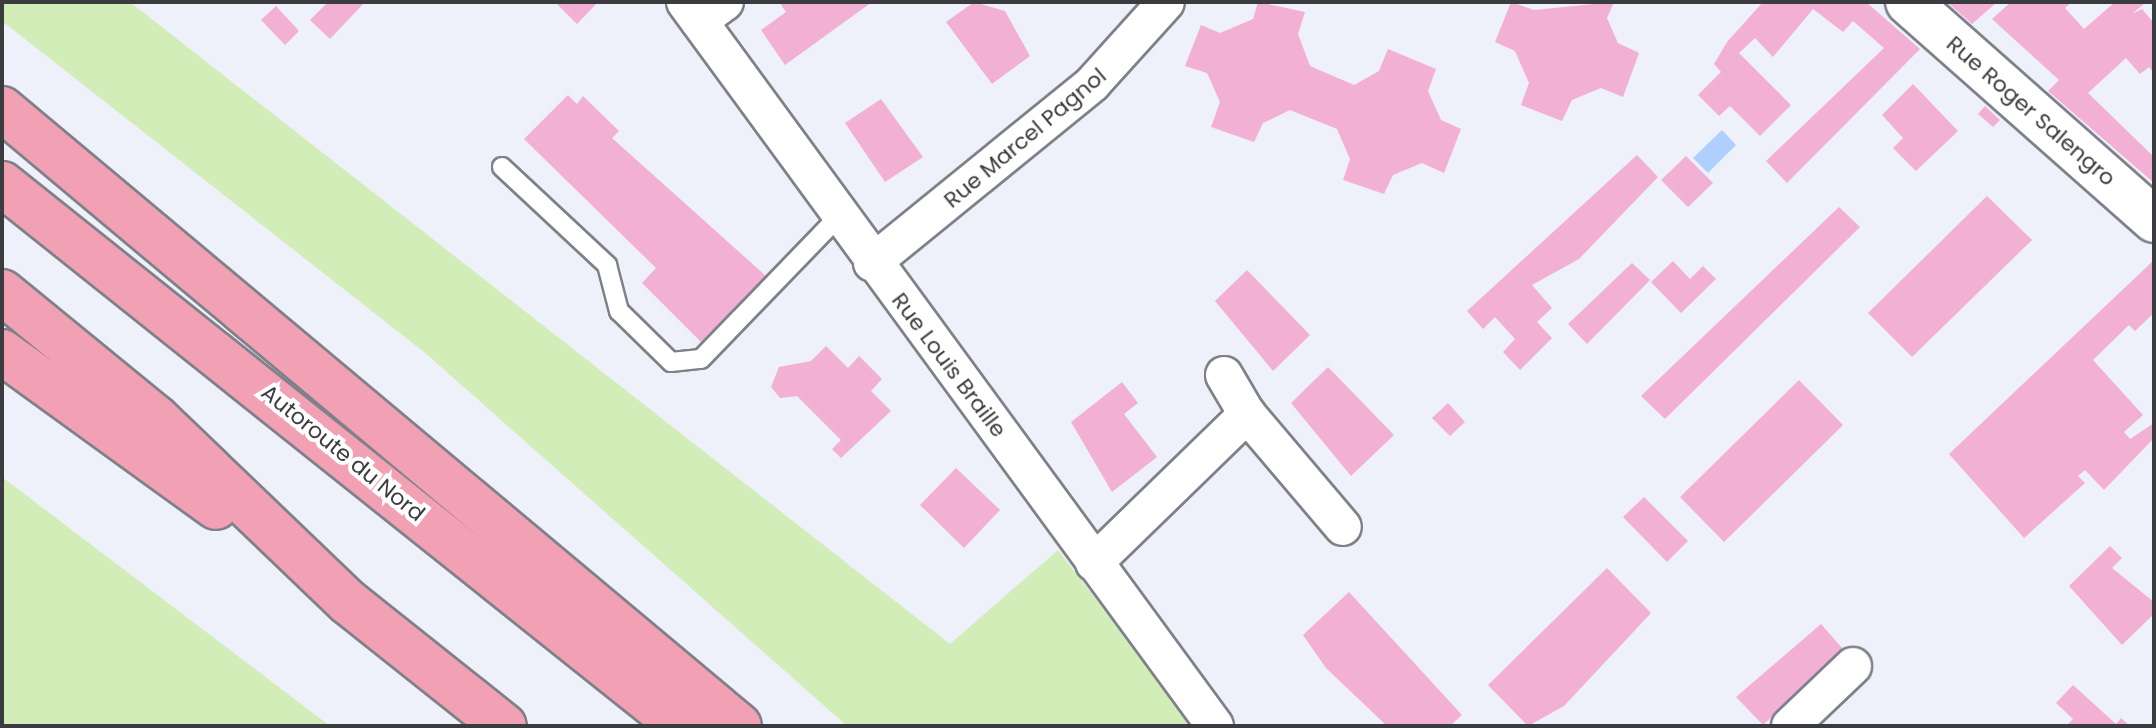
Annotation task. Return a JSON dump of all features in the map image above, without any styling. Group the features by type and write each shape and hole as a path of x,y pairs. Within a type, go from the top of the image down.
{"highway":[{"path":"2,109 739,726"},
{"name":"Autoroute du Nord","path":"2,184 681,726"},
{"path":"2,292 156,418 348,602"},
{"path":"2,352 348,602 504,726"}],"street":[{"name":"Rue Marcel Pagnol","path":"872,263 1092,84 1166,2"},
{"name":"Rue Roger Salengro","path":"1908,2 2154,220"},
{"name":"Rue Louis Braille","path":"703,8 872,263 1215,726"},
{"path":"1224,375 1247,414 1343,527"},
{"path":"1094,563 1247,414"},
{"path":"1790,726 1853,666"}],"lane":[{"path":"502,167 607,265 619,311 671,362 701,359 839,216"}],"green space":[{"path":"2,2 130,2 950,644 1058,550 1194,726 847,726 424,352 2,21"},
{"path":"2,477 330,726 2,726"}],"water":[{"path":"1722,130 1736,145 1708,173 1693,158"}],"building":[{"path":"328,2 365,2 330,39 310,20"},
{"path":"555,2 598,2 577,24"},
{"path":"779,2 872,2 785,65 761,30 786,12"},
{"path":"974,2 1005,11 1030,56 992,84 946,22"},
{"path":"1258,2 1305,12 1298,34 1310,66 1354,85 1379,71 1388,49 1436,69 1428,91 1441,120 1461,129 1444,173 1422,163 1393,175 1384,194 1343,180 1350,159 1337,129 1290,110 1263,123 1254,142 1211,127 1220,102 1207,73 1185,66 1201,25 1220,33 1253,19"},
{"path":"1511,2 1534,10 1614,2 1607,18 1618,43 1639,53 1623,97 1601,88 1572,100 1562,121 1521,105 1529,83 1515,51 1495,42"},
{"path":"1763,2 1866,2 1920,49 1787,183 1766,161 1884,48 1853,21 1843,32 1813,9 1773,57 1755,38 1739,53 1791,105 1760,136 1730,106 1719,116 1698,95 1721,72 1714,64 1727,42"},
{"path":"1947,2 1997,2 1972,24"},
{"path":"2011,2 2072,2 2065,8 2084,29 2115,2 2146,2 2132,14 2142,9 2154,23 2154,73 2149,67 2140,74 2126,58 2088,93 2154,157 2154,183 2048,91 2059,80 1992,19"},
{"path":"276,6 299,31 285,45 261,20"},
{"path":"1913,84 1958,131 1916,171 1893,148 1903,138 1882,115"},
{"path":"568,95 577,104 583,96 619,131 612,138 766,276 701,342 642,283 656,268 524,139"},
{"path":"881,99 923,157 885,182 845,123"},
{"path":"1985,106 2000,120 1993,127 1978,114"},
{"path":"1637,155 1658,177 1579,259 1532,285 1552,308 1537,322 1552,338 1520,370 1503,352 1515,339 1495,317 1483,329 1467,311"},
{"path":"1686,156 1713,183 1688,207 1661,180"},
{"path":"1987,196 2032,240 1912,357 1868,313"},
{"path":"1839,207 1860,227 1665,419 1641,396"},
{"path":"2154,260 2154,313 2135,331 2129,325 2093,360 2143,415 2124,432 2130,439 2154,423 2154,438 2104,490 2085,470 2078,476 2085,483 2024,538 1949,454"},
{"path":"1673,261 1690,279 1703,266 1716,279 1681,313 1651,282"},
{"path":"1632,263 1650,280 1587,344 1568,324"},
{"path":"1247,270 1310,335 1273,371 1215,301"},
{"path":"826,346 848,368 859,356 882,379 871,391 891,411 841,458 832,449 841,440 797,396 780,398 771,387 779,367 811,361"},
{"path":"1328,367 1394,435 1351,476 1291,403"},
{"path":"1799,380 1843,425 1724,542 1680,497"},
{"path":"1122,382 1138,403 1124,414 1157,457 1112,492 1071,422"},
{"path":"1448,403 1465,422 1450,436 1432,418"},
{"path":"956,468 1000,510 964,548 920,505"},
{"path":"1644,497 1688,541 1667,562 1623,517"},
{"path":"2110,546 2122,558 2112,568 2154,602 2154,614 2122,645 2069,586"},
{"path":"1607,568 1651,613 1564,706 1528,726 1488,685"},
{"path":"1349,592 1462,715 1450,726 1387,726 1326,668 1303,635"},
{"path":"1821,624 1843,649 1763,725 1736,697"},
{"path":"2073,685 2116,724 2121,718 2130,726 2066,726 2073,719 2056,703"}]}
